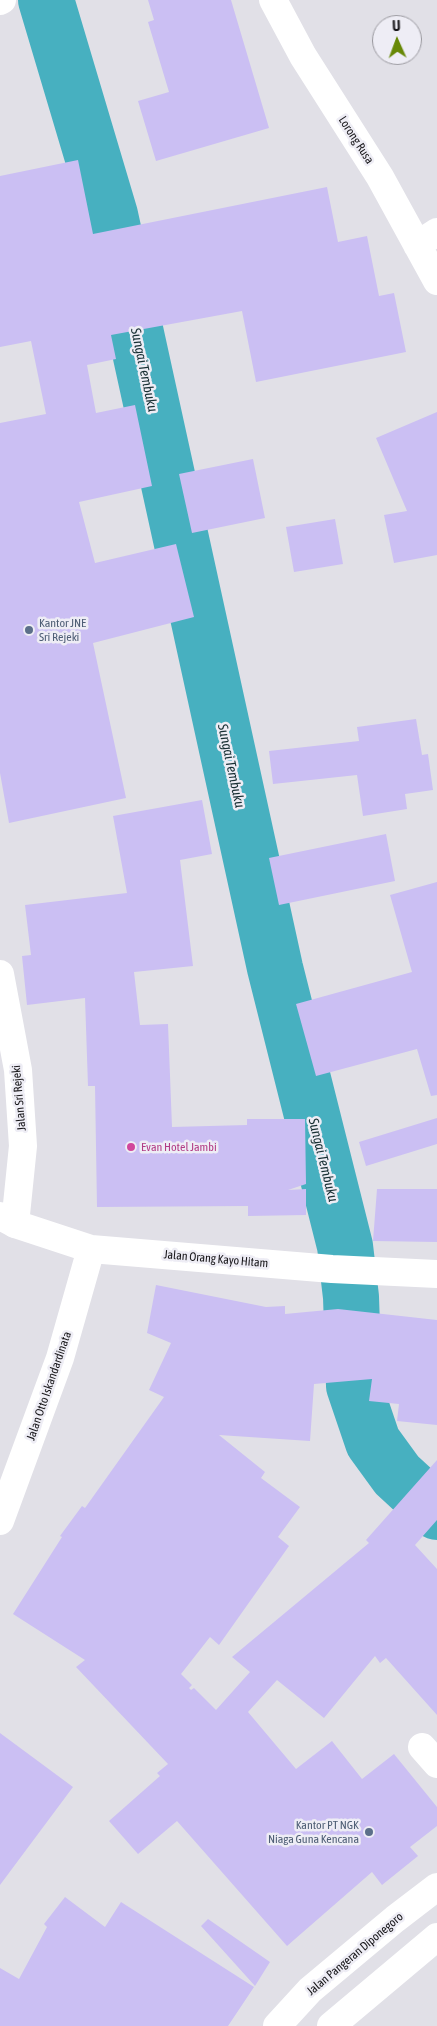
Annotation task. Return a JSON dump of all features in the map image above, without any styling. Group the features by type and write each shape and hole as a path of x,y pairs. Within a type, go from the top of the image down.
{"street":[{"name":"Lorong Rusa","path":"273,0 302,56 380,177 427,238 437,281"},
{"name":"Jalan Sri Rejeki","path":"0,974 18,1070 23,1146 8,1220"},
{"name":"Jalan Orang Kayo Hitam","path":"8,1220 91,1249 332,1269 437,1274"},
{"name":"Jalan Otto Iskandardinata","path":"0,1521 60,1358 91,1249"},
{"name":"Jalan Pangeran Diponegoro","path":"277,2026 310,1990 394,1919 437,1888"},
{"path":"337,2024 437,1937"}],"building":[{"path":"148,0 231,0 269,128 156,161 138,101 169,92 148,22 154,20"},
{"path":"78,160 93,234 327,187 338,242 367,236 379,296 394,293 406,352 256,382 242,311 111,335 116,359 87,365 96,413 135,405 152,486 79,502 95,563 176,544 194,617 93,643 126,798 9,823 0,773 0,423 46,414 31,341 0,347 0,176"},
{"path":"437,412 437,555 394,563 384,515 407,511 376,438"},
{"path":"253,459 265,518 192,533 179,474"},
{"path":"335,519 343,564 294,572 286,527"},
{"path":"416,719 422,755 428,754 433,790 405,794 407,809 363,816 357,775 273,784 269,751 359,741 357,727"},
{"path":"202,800 212,854 180,860 193,966 134,972 140,1025 168,1024 172,1127 247,1125 247,1119 305,1119 306,1184 288,1190 306,1189 306,1215 248,1216 248,1206 97,1207 95,1086 88,1086 85,998 27,1005 22,956 31,955 25,905 127,893 113,816"},
{"path":"386,834 395,881 279,905 269,858"},
{"path":"437,882 437,1095 431,1096 417,1049 316,1076 296,1004 412,972 390,895"},
{"path":"437,1118 437,1144 366,1166 359,1142"},
{"path":"377,1189 437,1189 437,1242 373,1241"},
{"path":"156,1285 266,1307 285,1306 285,1314 338,1309 437,1320 437,1425 397,1421 399,1404 369,1401 372,1379 314,1384 310,1441 219,1435 265,1472 261,1478 300,1507 278,1537 289,1546 219,1645 210,1637 181,1674 192,1685 189,1688 191,1690 194,1688 216,1710 250,1672 232,1657 369,1543 366,1540 437,1460 437,1520 415,1545 437,1569 437,1715 386,1658 380,1663 375,1656 324,1718 277,1680 248,1712 296,1769 332,1741 362,1779 394,1754 437,1807 437,1826 410,1847 418,1856 382,1885 372,1872 287,1946 177,1821 138,1854 109,1821 160,1776 157,1773 168,1764 76,1667 85,1660 13,1614 62,1537 60,1536 82,1506 85,1508 164,1397 149,1390 171,1343 147,1333"},
{"path":"0,1733 73,1787 0,1885"},
{"path":"65,1897 105,1927 121,1902 254,1987 228,2026 0,2026 0,1968 19,1979 47,1927 44,1924"},
{"path":"208,1919 270,1962 255,1986 201,1926"}],"waterway":[{"name":"Sungai Tembuku","path":"46,0 110,215 275,968 345,1246 351,1297 354,1386 373,1442 397,1475 437,1512"}],"place":[{"name":"Kantor JNE Sri Rejeki","path":"29,630"},
{"name":"Evan Hotel Jambi","path":"131,1147"},
{"name":"Kantor PT NGK Niaga Guna Kencana","path":"369,1832"}]}
